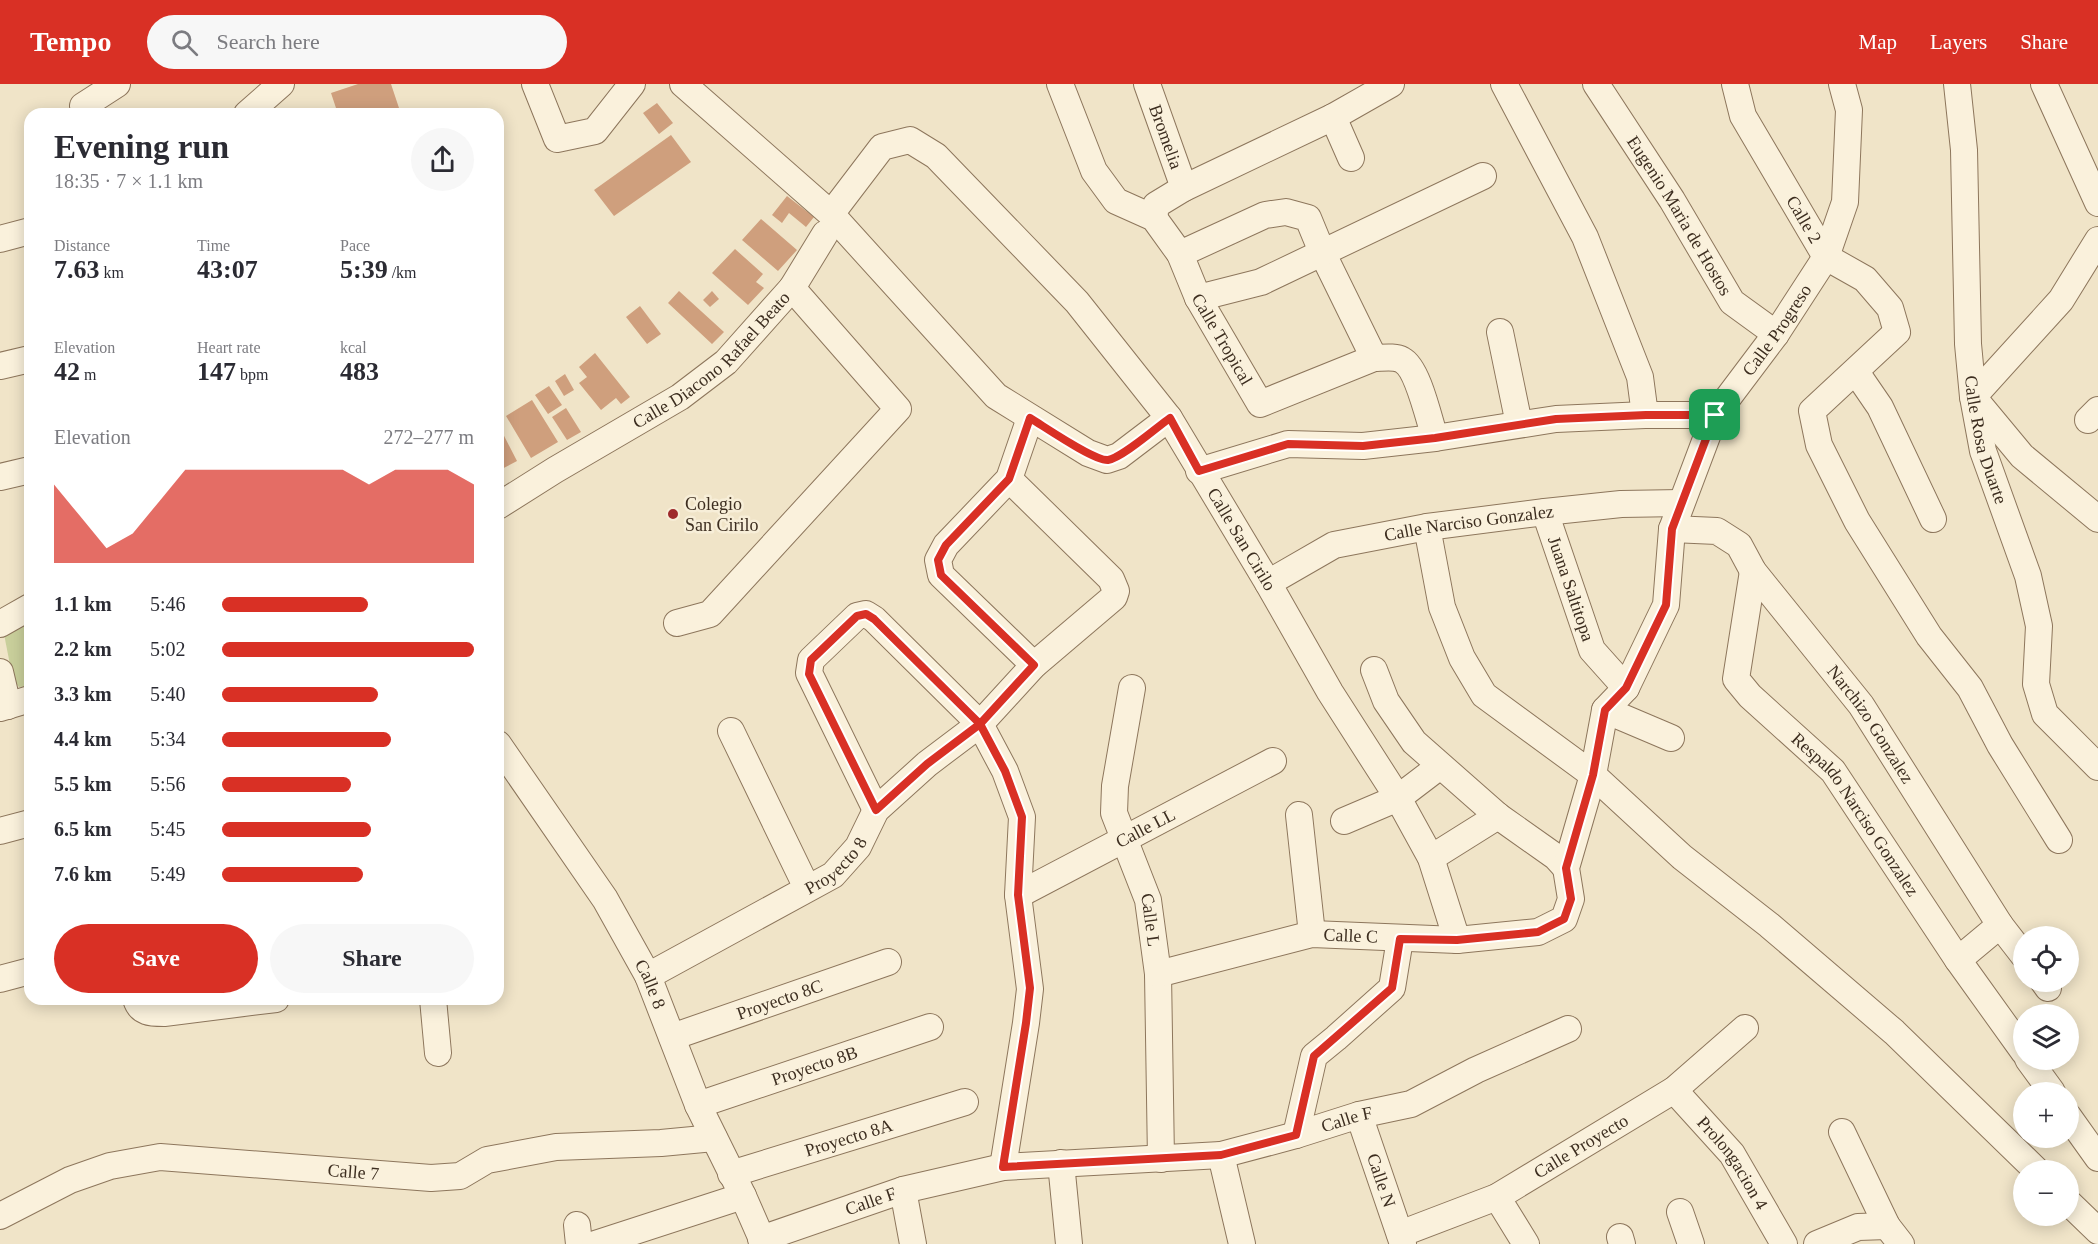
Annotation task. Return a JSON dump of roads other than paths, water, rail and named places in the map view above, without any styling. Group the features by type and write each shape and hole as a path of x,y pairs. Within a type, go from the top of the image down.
{"street":[{"path":"83,106 117,84"},
{"path":"259,108 281,84"},
{"path":"535,84 556,139 595,131 632,84"},
{"path":"683,84 828,224 996,396 1089,453 1107,460 1119,456 1170,418"},
{"path":"1060,84 1094,171 1116,201 1154,218 1156,205 1184,188 1334,117 1391,84"},
{"path":"1504,84 1585,237 1640,377 1646,415"},
{"name":"Eugenio Maria de Hostos","path":"1596,84 1672,200 1732,302 1776,334"},
{"name":"Calle 2","path":"1734,84 1743,116 1826,257 1865,279 1890,308 1897,332 1856,372"},
{"name":"Calle Progreso","path":"1605,710 1626,688 1666,605 1672,529 1715,415 1776,334 1826,257 1845,202 1849,110 1842,84"},
{"name":"Calle Rosa Duarte","path":"1957,84 1964,150 1968,344 1973,397 1983,452 2028,576 2039,626 2036,684 2045,714 2098,767"},
{"path":"2044,84 2098,203"},
{"name":"Bromelia","path":"1155,87 1184,188"},
{"path":"1334,117 1351,158"},
{"name":"Calle San Cirilo","path":"792,288 828,224 882,147 910,140 936,156 1077,302 1170,418 1330,692 1398,798 1431,858 1457,940"},
{"path":"1198,298 1261,282 1484,176"},
{"path":"1180,254 1265,215 1286,212 1308,218 1322,252 1374,358"},
{"name":"Calle Tropical","path":"1154,218 1180,254 1198,298 1260,404 1374,358 1402,360 1413,370 1435,438"},
{"path":"0,239 24,233"},
{"path":"2098,240 2061,300 1973,397 2022,456 2098,519"},
{"name":"Calle Diacono Rafael Beato","path":"504,502 680,397 726,362 792,288 898,409 710,614 677,623"},
{"path":"1500,332 1519,424"},
{"path":"0,366 24,360"},
{"path":"1933,519 1880,407 1856,372 1812,411 1819,445 1857,521 1929,636 1970,688 2000,745 2059,840"},
{"path":"1199,471 1288,444 1363,446 1435,438 1556,419 1715,415"},
{"path":"1030,418 1009,479 946,545 938,560 941,575 1034,665"},
{"path":"0,477 24,471"},
{"name":"Proyecto 8","path":"648,976 833,875 858,847 876,810 927,764 980,724 1034,665 1111,602 1116,591 1111,579 1009,479"},
{"name":"Calle Narciso Gonzalez","path":"1268,583 1334,545 1428,528 1545,513 1621,504 1681,503"},
{"name":"Juana Saltitopa","path":"1545,513 1592,650 1626,688"},
{"path":"1428,528 1442,607 1462,658 1484,695 1593,775 1682,857 1769,925 1894,1032 2026,1160"},
{"name":"Narchizo Gonzalez","path":"1672,529 1717,531 1738,545 1752,571 1861,705 2000,925 2013,942"},
{"name":"Respaldo Narciso Gonzalez","path":"1752,571 1736,679 1750,696 1833,771 1958,960 2013,1037"},
{"path":"0,624 24,610"},
{"path":"876,810 809,674 811,660 857,616 870,615 980,724 1005,771 1022,817 1018,895 1030,988 1003,1167"},
{"path":"1374,670 1386,701 1414,742 1498,816 1556,857 1566,868"},
{"path":"0,672 13,704"},
{"name":"Calle L","path":"1132,688 1115,786 1114,813 1148,900 1158,974 1161,1159"},
{"path":"1566,868 1593,775 1605,710 1671,738"},
{"path":"731,731 807,888"},
{"name":"Calle 8","path":"504,753 605,899 648,976 698,1105 762,1241"},
{"name":"Calle LL","path":"1018,895 1273,761"},
{"path":"1344,821 1398,798 1440,766"},
{"path":"1299,815 1312,934"},
{"path":"1431,858 1498,816"},
{"path":"0,831 24,825"},
{"name":"Calle C","path":"1158,974 1312,934 1457,940 1538,932 1564,919 1571,899 1566,868"},
{"path":"1958,960 2000,925"},
{"path":"1296,1135 1314,1056 1392,988 1400,939"},
{"name":"Proyecto 8C","path":"672,1037 888,962"},
{"path":"0,979 24,973"},
{"path":"139,1005 147,1012 164,1013 228,1005"},
{"path":"434,1005 438,1053"},
{"name":"Proyecto 8B","path":"698,1105 930,1028"},
{"name":"Calle Proyecto","path":"1402,1239 1497,1197 1674,1090 1745,1028"},
{"name":"Calle F","path":"762,1241 903,1190 1003,1167 1221,1155 1359,1115 1411,1104 1476,1070 1568,1029"},
{"name":"Prolongacion 4","path":"1674,1090 1732,1154 1784,1244"},
{"name":"Proyecto 8A","path":"595,1244 737,1185 965,1102"},
{"name":"Calle N","path":"1359,1115 1402,1239"},
{"path":"2079,1131 2098,1158"},
{"path":"1842,1132 1894,1235"},
{"name":"Calle 7","path":"0,1216 70,1180 110,1166 160,1157 431,1178 460,1176 487,1160 556,1147 661,1143 714,1138"},
{"path":"1221,1155 1242,1244"},
{"path":"1061,1163 1069,1244"},
{"path":"903,1190 913,1244"},
{"path":"1497,1197 1526,1244"},
{"path":"1680,1212 1692,1244"},
{"path":"2079,1212 2098,1230"},
{"path":"1817,1244 1858,1227 1894,1235"}],"place":[{"name":"Colegio San Cirilo","path":"673,514"}]}
